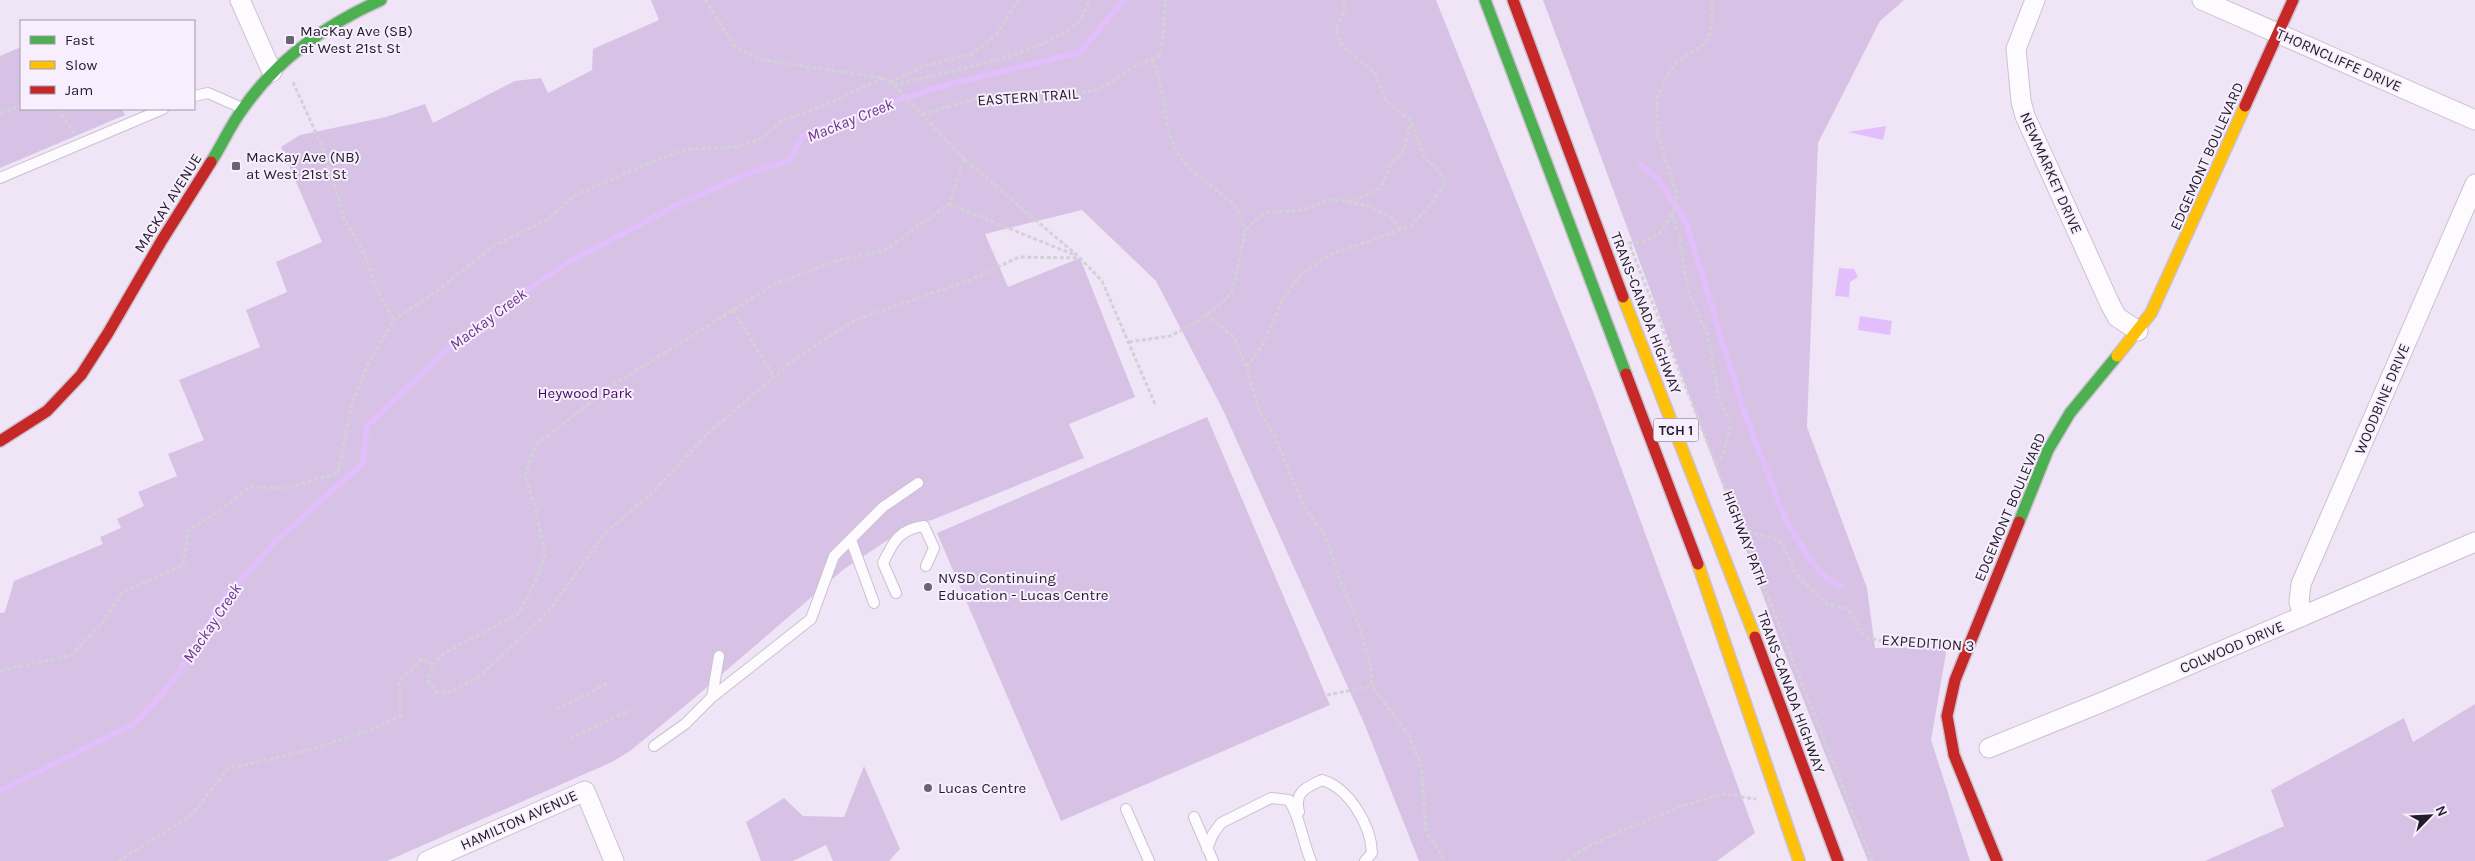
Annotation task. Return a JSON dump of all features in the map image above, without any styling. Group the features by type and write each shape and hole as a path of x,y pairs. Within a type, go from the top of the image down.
{"main road":[{"name":"MACKAY AVENUE","path":"0,442 38,420 58,404 74,384 95,355 153,252 243,109 272,72 310,39 356,10 381,0"},
{"name":"TCH 1","path":"1486,0 1591,285 1688,535 1800,861"},
{"name":"TRANS-CANADA HIGHWAY","path":"1513,0 1612,267 1766,663 1838,861"},
{"name":"EDGEMONT BOULEVARD","path":"1998,861 1951,744 1947,721 1950,698 1968,646 2048,450 2070,413 2138,331 2151,312 2293,0"}],"street":[{"path":"240,0 272,72"},
{"name":"NEWMARKET DRIVE","path":"2035,0 2016,49 2021,101 2025,116 2110,304 2117,317 2138,331"},
{"name":"THORNCLIFFE DRIVE","path":"2202,0 2475,120"},
{"name":"WOODBINE DRIVE","path":"2303,616 2299,602 2301,584 2475,184"},
{"name":"COLWOOD DRIVE","path":"1989,748 2475,542"},
{"name":"HAMILTON AVENUE","path":"435,859 584,792 614,861"}],"lane":[{"path":"195,96 208,93 243,109"},
{"path":"0,178 161,110"},
{"path":"654,746 684,724 712,698 811,618 834,556 883,507 918,483"},
{"path":"896,593 883,563 895,539 912,528 924,526 934,548 926,566"},
{"path":"850,540 874,603"},
{"path":"712,698 718,656"},
{"path":"1311,861 1301,833 1296,801 1301,792 1322,780 1333,783 1352,799 1371,844 1372,853 1365,861"},
{"path":"1208,849 1213,834 1221,824 1271,798 1290,800 1299,816"},
{"path":"1126,809 1149,861"},
{"path":"1194,818 1213,861"}],"path":[{"path":"705,0 735,47 763,60 883,78 894,85 964,159 1080,258 1102,281 1155,404"},
{"path":"889,82 924,66 974,53 997,34 1018,0"},
{"path":"894,85 1007,56 1050,39 1077,23 1090,0"},
{"path":"1166,0 1161,55 1152,59 1163,86 1171,138 1176,151 1187,166 1233,204 1239,212 1245,232"},
{"path":"1246,367 1264,341 1282,301 1300,275 1332,254 1401,228 1409,227 1430,206 1446,182 1439,171 1424,157 1411,120 1386,101 1375,73 1341,44 1336,30 1344,10 1344,0"},
{"path":"1712,0 1711,32 1704,44 1676,63 1665,79 1657,99 1658,136 1677,194 1673,212 1688,291 1708,336 1719,399 1731,424 1724,451 1721,458 1716,462"},
{"name":"EASTERN TRAIL","path":"922,114 983,98 1025,100 1070,96 1099,89 1134,67 1152,59"},
{"path":"0,671 71,655 103,622 122,594 183,565 189,530 212,516 250,487 288,488 338,473 352,404 368,364 394,320 441,288 493,246 547,220 575,195 651,162 687,149 734,147 758,140 783,120 821,107 883,78"},
{"path":"292,79 324,151 344,218 365,255 377,290 394,320"},
{"path":"0,113 20,106"},
{"path":"58,110 81,143"},
{"path":"1346,202 1372,193 1381,187 1392,161 1402,154 1411,120"},
{"path":"964,159 949,204 884,251 839,260 773,285 610,387 536,445 525,475 536,511 544,554 537,578 518,614 442,654 433,664 428,674 428,682 437,692 450,692 480,676 548,612 605,533 653,492 707,434 799,356 854,320 970,280 1019,257 1080,258"},
{"path":"1129,342 1170,336 1195,323 1223,302 1231,294 1245,232 1255,220 1266,213 1304,210 1331,199 1369,206 1391,217 1401,228"},
{"path":"949,204 1080,258"},
{"name":"HIGHWAY PATH","path":"1673,212 1659,234 1642,242 1629,243 1872,861"},
{"path":"733,310 774,377"},
{"path":"1205,314 1234,337 1246,367 1259,410 1275,437 1304,508 1325,535 1341,583 1356,617 1370,663 1372,686 1407,733 1421,764 1426,830 1445,861"},
{"name":"EXPEDITION 3","path":"1742,529 1778,540 1783,545 1796,572 1803,581 1826,604 1848,609 1854,617 1859,631 1866,637 1882,641 1936,640 1968,646"},
{"path":"118,861 191,816 227,770 312,749 368,731 401,716 400,682 422,659 433,664"},
{"path":"557,709 610,682"},
{"path":"1327,696 1372,686"},
{"path":"570,739 630,710"},
{"path":"1567,861 1580,851 1610,836 1679,808 1723,794 1759,800"}],"green space":[{"name":"Heywood Park","path":"651,0 1436,0 1594,394 1755,833 1717,861 1419,861 1364,723 1223,410 1156,281 1082,210 985,234 1008,287 1080,258 1135,397 1069,424 1084,458 932,520 912,524 844,569 692,700 630,751 612,762 387,861 0,861 0,613 5,612 14,581 103,544 100,537 121,528 117,519 144,506 138,492 177,476 168,454 204,440 179,380 260,347 246,310 287,292 276,262 322,242 281,147 300,135 386,117 425,104 433,123 515,81 541,78 548,93 592,70 593,49 659,20"},
{"path":"1543,0 1904,0 1880,21 1818,143 1807,427 1867,588 1875,648 1947,647 1931,740 1970,861 1868,861 1781,644"},
{"path":"20,47 20,110 122,110 125,115 0,168 0,56"},
{"path":"1207,417 1330,705 1061,821 937,533"},
{"path":"2475,704 2475,861 2205,861 2284,826 2271,790 2404,718 2413,742"},
{"path":"864,766 900,849 889,861 833,861 826,845 793,861 761,861 746,822 784,798 803,816 844,817"}],"shaded area":[{"path":"1886,126 1883,140 1848,132"},
{"path":"1839,268 1854,269 1858,277 1850,282 1849,297 1835,296"},
{"path":"1860,316 1892,321 1890,335 1858,330"}],"waterway":[{"name":"Mackay Creek","path":"0,791 134,724 164,692 194,651 216,610 229,592 277,540 363,463 367,426 453,344 492,321 527,290 567,263 677,205 754,171 789,161 803,136 901,99 953,83 1079,53 1124,0"},
{"path":"1641,165 1659,180 1686,222 1743,409 1785,518 1808,557 1829,580 1842,587"}],"traffic: fast":[{"path":"211,162 242,110 287,59 322,32 381,0"},
{"path":"1485,0 1626,374"},
{"path":"2019,522 2048,450 2070,413 2117,356"}],"traffic: slow":[{"path":"2117,356 2151,313 2245,106"},
{"path":"1623,297 1755,637"},
{"path":"1698,564 1799,861"}],"traffic: jam":[{"path":"1513,0 1623,297"},
{"path":"2245,106 2293,0"},
{"path":"0,441 47,411 81,375 211,162"},
{"path":"1626,374 1698,564"},
{"path":"1997,861 1954,755 1947,716 1955,680 2019,522"},
{"path":"1755,637 1838,861"}],"place":[{"name":"MacKay Ave (SB) at West 21st St","path":"290,40"},
{"name":"MacKay Ave (NB) at West 21st St","path":"236,166"},
{"name":"NVSD Continuing Education - Lucas Centre","path":"928,587"},
{"name":"Lucas Centre","path":"928,788"}]}
